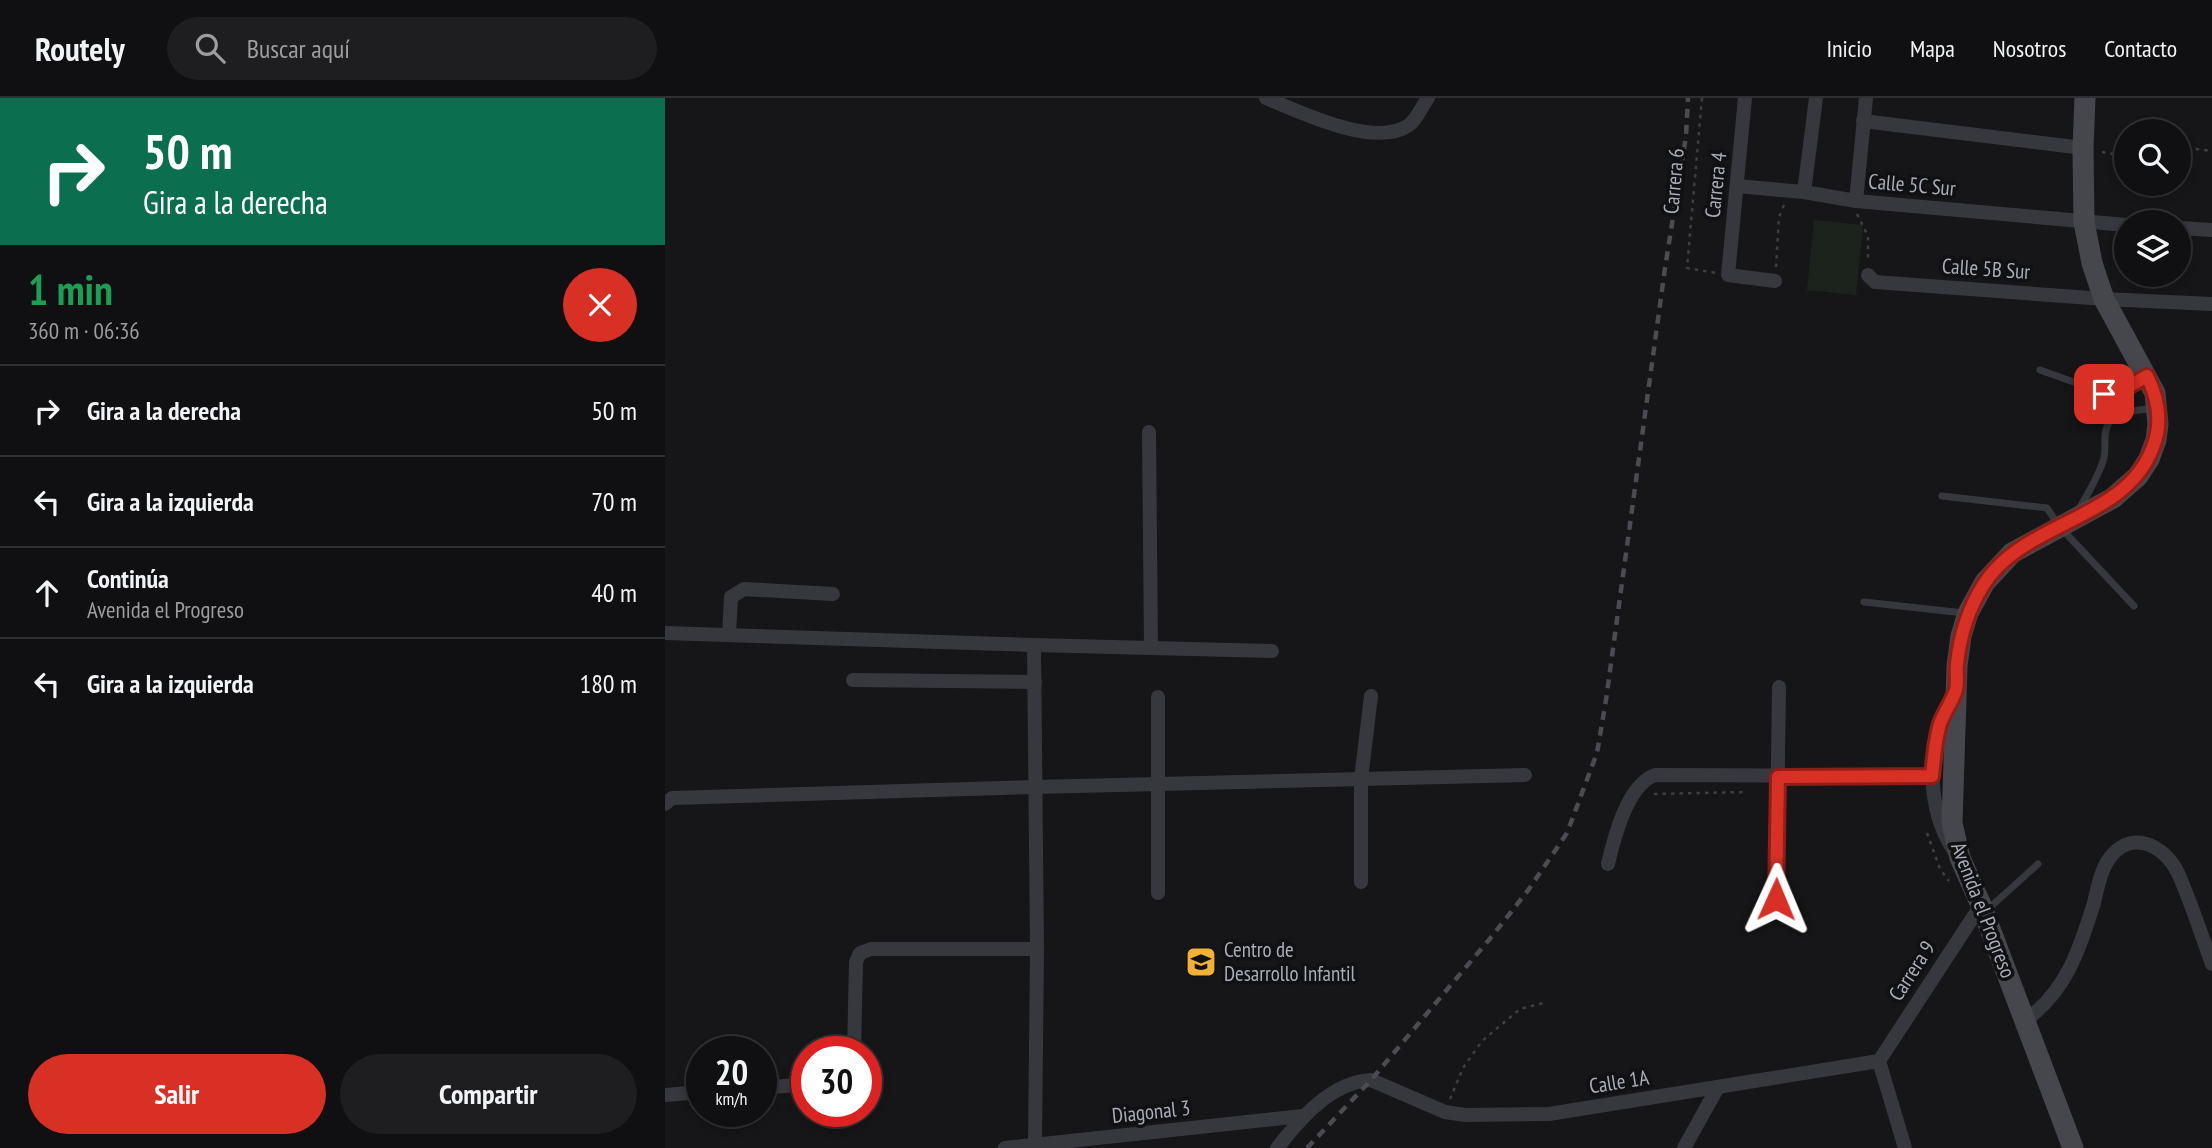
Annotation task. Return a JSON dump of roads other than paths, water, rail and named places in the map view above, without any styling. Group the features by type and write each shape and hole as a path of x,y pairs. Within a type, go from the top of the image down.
{"main road":[{"name":"Avenida el Progreso","path":"2073,1148 1960,858 1952,823 1956,690 1961,636 1968,613 1985,582 2012,553 2113,498 2138,476 2149,459 2156,440 2158,408 2155,393 2104,299 2092,263 2084,222 2085,98"}],"street":[{"path":"1266,98 1323,121 1371,133 1394,132 1411,124 1428,98"},
{"name":"Carrera 4","path":"1745,98 1728,275 1775,281"},
{"path":"1804,192 1815,98"},
{"path":"1856,201 1866,98"},
{"path":"1864,121 2083,148"},
{"name":"Calle 5C Sur","path":"1737,187 1804,192 1856,201 2114,224"},
{"path":"2191,229 2212,230"},
{"name":"Calle 5B Sur","path":"1868,275 1875,282 2212,304"},
{"path":"1149,432 1151,648"},
{"path":"729,635 731,597 738,591 744,589 833,594"},
{"path":"665,633 1272,651"},
{"path":"1034,645 1041,1146"},
{"path":"853,680 1035,682"},
{"path":"1776,899 1779,687"},
{"path":"1956,690 1940,724 1932,776 1945,837 1960,858"},
{"path":"1360,882 1361,779 1371,696"},
{"path":"1158,697 1158,893"},
{"path":"665,804 672,799 1525,775"},
{"path":"1608,864 1618,822 1635,794 1649,777 1655,775 1778,784 1932,776"},
{"path":"2024,1021 2048,1001 2080,950 2107,862 2120,848 2136,842 2154,845 2166,855 2177,872 2212,964"},
{"name":"Carrera 9","path":"1879,1061 1982,909"},
{"path":"854,1036 856,962 860,953 871,949 1037,949"},
{"path":"1879,1061 1905,1148"},
{"name":"Calle 1A","path":"1302,1116 1344,1086 1357,1081 1371,1080 1445,1112 1465,1115 1549,1114 1879,1061"},
{"path":"1684,1148 1718,1087"},
{"path":"665,1095 686,1093"},
{"path":"1277,1148 1302,1116"},
{"name":"Diagonal 3","path":"1005,1148 1118,1143 1302,1116"}],"lane":[{"path":"2040,370 2110,395 2147,376"},
{"path":"2066,522 2098,474 2105,456 2103,436 2111,420 2132,411 2158,408"},
{"path":"1941,496 2047,508 2066,522 2134,606"},
{"path":"1864,602 1968,613"},
{"path":"1982,909 2038,864"}],"railway":[{"path":"1307,1148 1371,1080 1529,889 1567,833 1597,753 1686,136 1688,98"}],"place":[{"name":"Centro de Desarrollo Infantil","path":"1201,962"}]}
